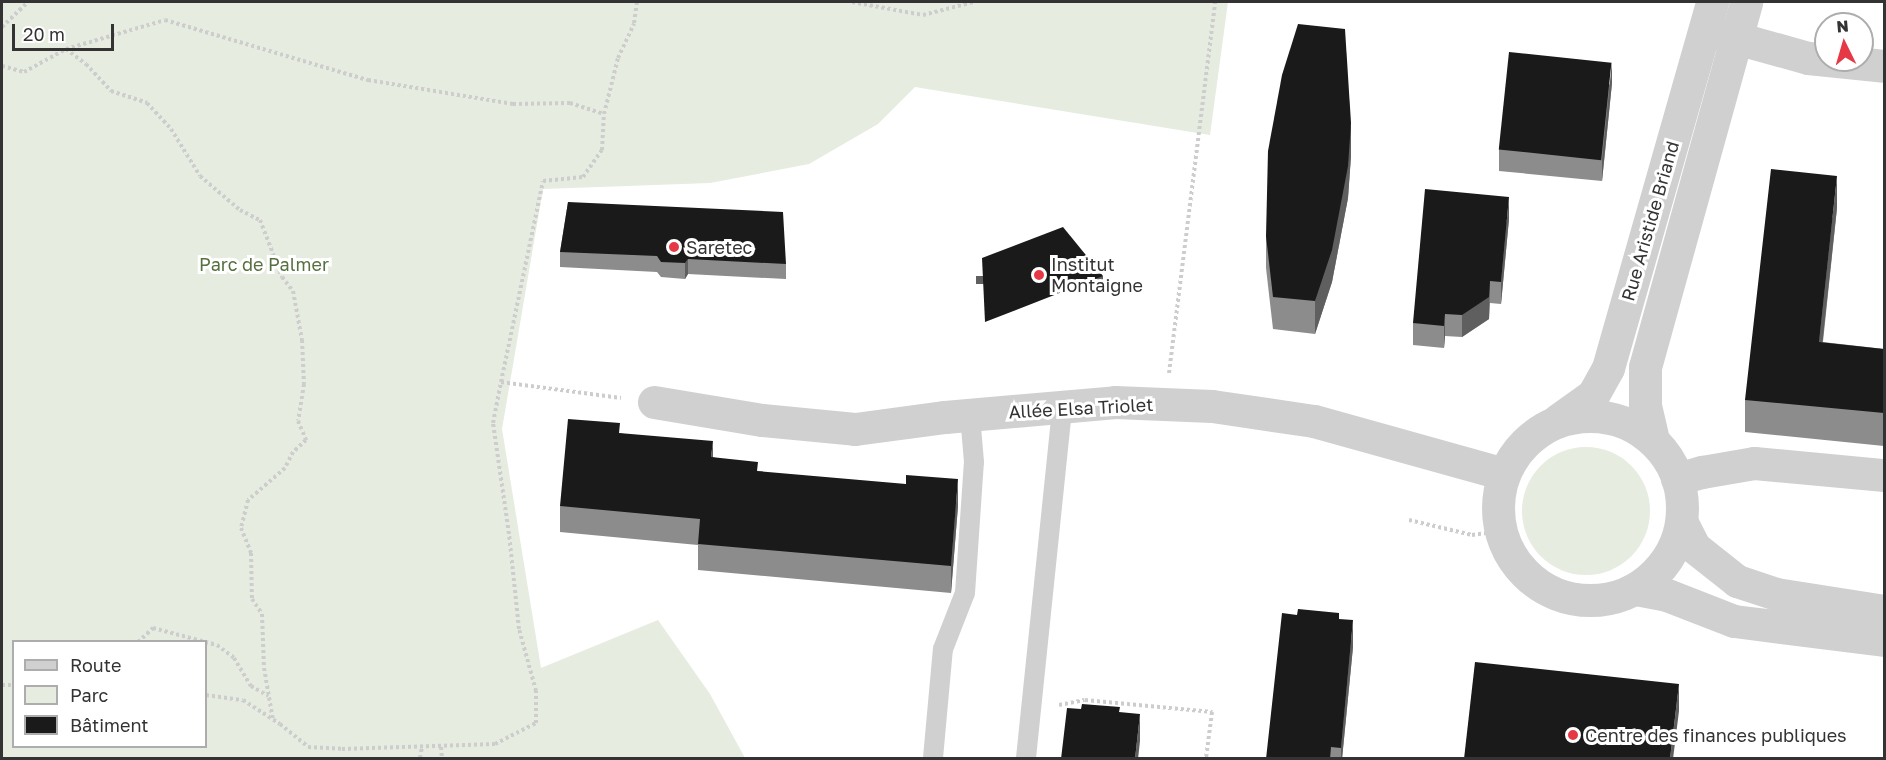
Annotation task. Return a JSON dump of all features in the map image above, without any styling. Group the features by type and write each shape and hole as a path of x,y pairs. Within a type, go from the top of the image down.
{"street":[{"name":"Rue Aristide Briand","path":"1653,440 1645,406 1645,367 1746,2"},
{"name":"Rue Aristide Briand","path":"1556,422 1593,394 1608,368 1708,15"},
{"path":"1708,15 1737,39 1808,58 1884,66"},
{"name":"Allée Elsa Triolet","path":"654,402 762,420 855,429 970,415 1115,402 1212,406 1314,421 1504,474"},
{"path":"1582,416 1607,417 1632,425 1653,440 1672,464 1682,493 1682,523 1673,549 1658,572 1636,589 1609,599 1581,601 1553,594 1529,579 1510,557 1499,531 1497,502 1504,474 1516,452 1534,434 1556,422 1582,416"},
{"path":"1677,480 1702,472 1755,463 1884,475"},
{"path":"1682,523 1694,547 1737,581 1776,594 1884,611"},
{"path":"1636,589 1667,595 1734,621 1884,640"}],"lane":[{"path":"1026,759 1062,407"},
{"path":"933,759 943,649 965,593 974,462 970,415"}],"path":[{"path":"2,27 28,2"},
{"path":"207,695 243,700 308,747 342,749 495,744 536,723 536,691 519,629 509,534 493,423 543,181 583,177 602,150 604,114 618,58 634,23 637,2"},
{"path":"852,2 923,15 974,2"},
{"path":"1165,403 1215,2"},
{"path":"2,66 24,72 66,49 165,20 368,80 513,104 570,103 604,114"},
{"path":"66,49 86,64 111,91 147,103 171,129 200,176 240,210 260,220 282,278 293,291 302,340 304,384 298,421 306,440 293,452 285,468 248,500 241,528 251,553 252,599 262,614 264,668 273,720"},
{"path":"501,382 654,402"},
{"path":"1409,520 1472,536 1499,531"},
{"path":"140,640 153,628 198,640"},
{"path":"207,642 217,645 234,658 251,686 269,696"},
{"path":"1031,710 1085,700 1212,712 1206,759"},
{"path":"420,759 422,747"},
{"path":"441,747 442,759"}],"green space":[{"name":"Parc de Palmer","path":"2,2 1228,2 1210,135 915,87 878,124 809,164 710,183 543,189 502,429 541,668 658,620 710,694 745,758 2,758"},
{"path":"1586,447 1611,451 1632,465 1646,486 1650,511 1646,536 1632,557 1611,571 1586,575 1561,571 1540,557 1526,536 1522,511 1526,486 1540,465 1561,451"}],"building":[{"path":"1298,24 1345,29 1351,123 1348,166 1332,250 1315,301 1273,297 1266,236 1268,151 1282,75"},
{"path":"1509,52 1611,63 1601,160 1499,149"},
{"path":"1771,169 1837,176 1819,342 1884,349 1884,413 1745,400"},
{"path":"1425,189 1509,197 1501,282 1490,281 1489,297 1462,315 1445,314 1444,326 1413,323"},
{"name":"Saretec","path":"568,202 783,212 786,264 688,259 685,263 661,262 657,256 560,252"},
{"name":"Institut Montaigne","path":"1063,227 1103,276 985,322 982,258"},
{"path":"568,419 620,423 619,433 713,441 711,457 758,462 757,471 906,484 906,475 958,479 951,566 698,544 700,519 560,506"},
{"path":"1298,609 1339,613 1339,619 1353,620 1341,748 1331,747 1330,759 1266,759 1282,613 1297,615"},
{"name":"Centre des finances publiques","path":"1475,662 1679,684 1670,759 1464,759"},
{"path":"1082,704 1120,707 1119,712 1140,714 1135,759 1061,759 1067,708 1081,709"}],"place":[{"name":"Saretec","path":"674,247"},
{"name":"Institut Montaigne","path":"1039,275"},
{"name":"Centre des finances publiques","path":"1573,735"}]}
